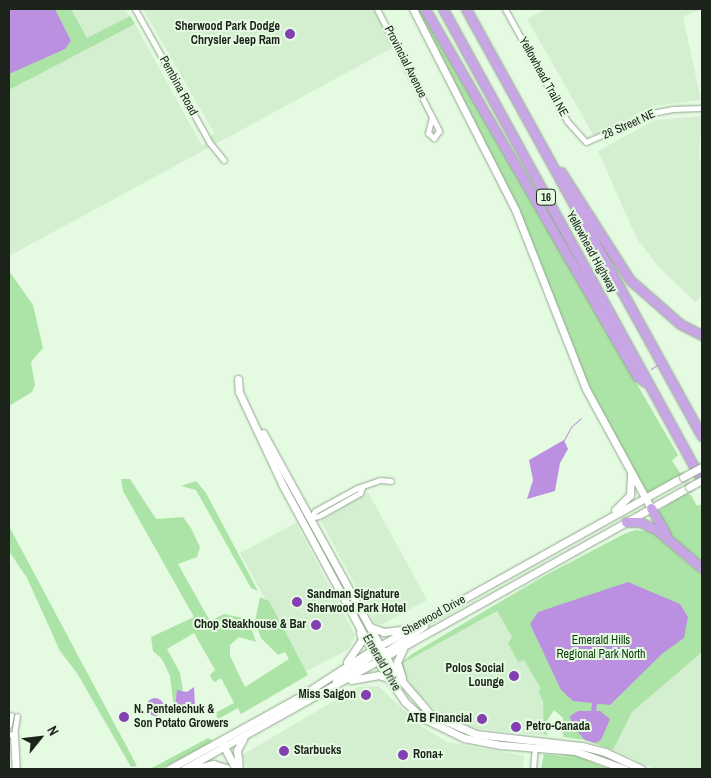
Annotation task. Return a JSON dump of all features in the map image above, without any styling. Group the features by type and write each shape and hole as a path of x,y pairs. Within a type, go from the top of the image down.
{"highway":[{"path":"425,9 637,376 649,386"},
{"name":"Yellowhead Highway","path":"443,9 702,480"},
{"name":"Yellowhead Highway","path":"466,9 702,436"},
{"path":"537,137 630,280 680,324 702,335"},
{"path":"651,508 679,550"},
{"path":"626,522 647,525 702,568"}],"main road":[{"path":"413,9 515,209 586,389 651,508"},
{"name":"Emerald Drive","path":"238,379 238,392 311,517 376,638 379,651"},
{"name":"Emerald Drive","path":"251,414 303,522 357,622 413,698 441,721 465,731 508,739 582,746 605,752 641,769"},
{"name":"Sherwood Drive","path":"223,744 342,668 379,651 412,628 702,467"},
{"path":"591,528 627,500 632,488 630,472"},
{"name":"Sherwood Drive","path":"379,651 403,648 702,480"},
{"path":"346,599 379,651"},
{"path":"328,690 379,651 431,622 437,614"},
{"path":"342,668 362,640 357,622"},
{"path":"370,627 384,632 412,628"},
{"path":"403,648 398,668 413,698"},
{"name":"Sherwood Drive","path":"169,769 251,732 341,683 378,662 379,651"},
{"name":"Emerald Drive","path":"378,662 405,702 442,729 478,742 535,746 584,754 625,769"},
{"path":"341,683 378,675 388,678"},
{"path":"238,769 237,747 251,732"},
{"path":"11,734 16,769"},
{"path":"223,744 238,769"},
{"path":"215,748 227,769"},
{"name":"Sherwood Drive","path":"184,769 215,748"},
{"path":"193,769 213,764 227,769"}],"street":[{"name":"Pembina Road","path":"135,9 210,143 224,160"},
{"name":"Provincial Avenue","path":"377,9 432,116"},
{"name":"Yellowhead Trail NE","path":"505,9 567,121 586,142"},
{"name":"28 Street NE","path":"586,142 652,113 672,108 702,108"},
{"path":"303,522 311,517 315,511 357,488 362,488 380,480 391,481"},
{"path":"9,724 14,716 11,734"},
{"path":"533,769 535,746"}],"shaded area":[{"path":"9,9 55,9 71,41 65,49 9,74"},
{"path":"71,9 125,9 130,16 87,38"},
{"path":"143,9 373,9 394,47 9,256 9,90 135,24 202,146 214,133"},
{"path":"546,9 700,9 683,17 701,100 653,106 594,136 527,19"},
{"path":"702,116 699,153 702,174 702,296 695,302 659,267 637,239 598,151 655,120"},
{"path":"564,440 568,449 560,463 555,491 527,499 533,480 529,460"},
{"path":"368,492 427,600 381,625 375,623 321,521"},
{"path":"296,523 355,635 349,649 305,672 240,553"},
{"path":"628,582 680,604 688,617 684,638 663,653 610,705 573,701 561,690 530,624 538,612"},
{"path":"497,611 545,692 548,736 473,728 432,708 411,686 403,663"},
{"path":"702,652 702,769 654,769 613,750 632,712"},
{"path":"378,686 421,726 447,742 524,756 523,769 247,769 242,755 358,687"},
{"path":"194,687 195,705 183,715 175,706 177,690 187,692"},
{"path":"155,698 161,701 164,707 161,713 155,716 149,713 146,707 149,701"},
{"path":"578,711 600,711 610,719 601,740 595,743 585,740 572,726 570,716"}],"green space":[{"path":"9,9 71,9 87,38 130,16 135,24 9,90"},
{"path":"416,9 420,9 678,455 672,461 681,474 649,493 643,489 591,393 509,191"},
{"path":"9,271 33,305 43,348 31,362 35,385 32,392 9,406"},
{"path":"121,479 130,479 156,519 183,517 191,528 200,547 197,557 178,564 210,621 224,614 248,619 256,642 239,637 230,645 230,656 245,687 289,659 285,652 278,655 261,638 255,621 260,597 269,601 308,675 241,714 238,708 218,719 215,713 234,703 221,678 215,682 212,680 210,675 215,670 194,633 167,649 180,673 183,690 177,693 175,706 178,711 174,709 170,676 162,659 153,651 151,637 194,617 123,491"},
{"path":"196,481 206,493 258,591 251,588 196,490 181,486"},
{"path":"685,493 691,495 697,506 702,504 702,563 682,548 664,527 657,512"},
{"path":"9,526 137,766 131,767 77,673 60,651 27,578 9,551"},
{"name":"Emerald Hills Regional Park North","path":"647,528 702,575 702,652 632,712 613,750 585,740 563,737 563,718 554,710 547,721 547,735 544,734 543,701 538,691 541,689 524,660 518,662 508,643 512,637 497,611 403,663 409,682 401,663 412,654 544,576 624,534 635,530 646,531"},
{"path":"208,738 212,740 211,743 161,769 150,769"},
{"path":"545,752 570,754 619,769 585,760 610,769 541,769 544,754 577,758"}],"waterway":[{"path":"651,369 657,365"},
{"path":"564,440 571,427 581,418"},
{"path":"593,711 594,704"}],"place":[{"name":"Sherwood Park Dodge Chrysler Jeep Ram","path":"290,34"},
{"name":"Sandman Signature Sherwood Park Hotel","path":"297,602"},
{"name":"Chop Steakhouse & Bar","path":"316,625"},
{"name":"Polos Social Lounge","path":"514,676"},
{"name":"Miss Saigon","path":"366,695"},
{"name":"N. Pentelechuk & Son Potato Growers","path":"124,717"},
{"name":"ATB Financial","path":"482,719"},
{"name":"Petro-Canada","path":"516,727"},
{"name":"Starbucks","path":"284,751"},
{"name":"Rona+","path":"403,755"}]}
